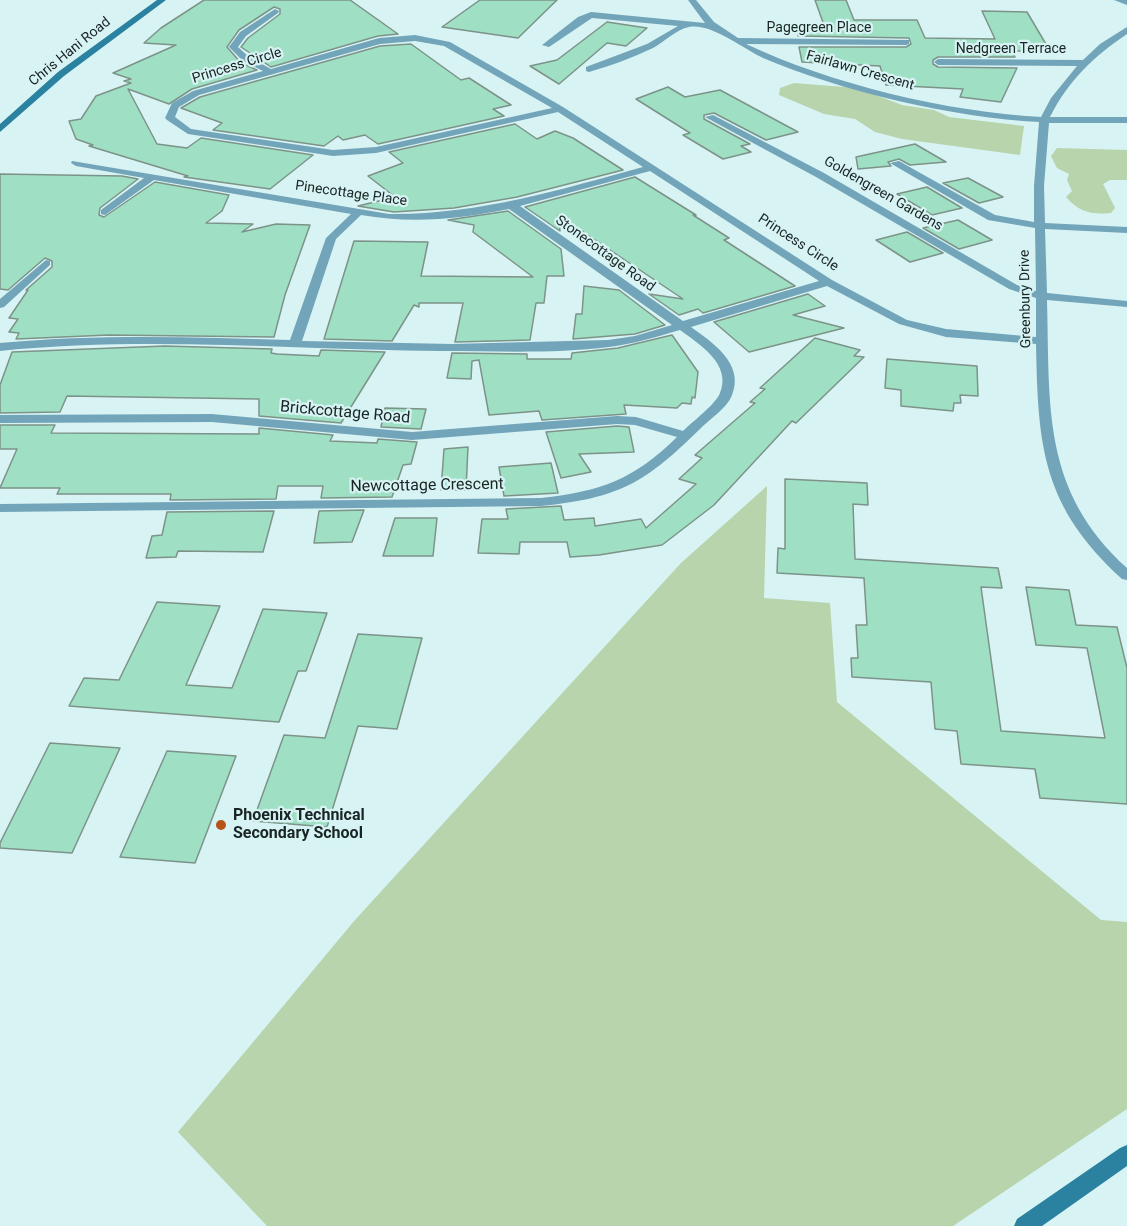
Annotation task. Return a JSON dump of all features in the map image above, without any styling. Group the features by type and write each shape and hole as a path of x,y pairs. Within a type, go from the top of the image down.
{"main road":[{"name":"Chris Hani Road","path":"0,129 78,60 162,0"},
{"path":"1025,1226 1127,1154"}],"street":[{"name":"Fairlawn Crescent","path":"692,0 699,15 710,26 732,41 795,66 918,101 1044,120 1127,120"},
{"path":"1118,0 1127,3"},
{"path":"269,71 246,59 233,47 243,34 275,11"},
{"path":"546,45 581,19 591,15 710,26"},
{"path":"589,69 650,46 686,24"},
{"name":"Greenbury Drive","path":"1127,30 1083,63 1065,83 1044,120 1040,157 1042,341 1047,450 1056,481 1086,533 1127,576"},
{"name":"Princess Circle","path":"560,109 376,150 333,153 189,131 170,118 176,105 187,98 269,71 366,44 415,38 452,46 560,109 828,282 903,322 926,330 978,338 1042,341"},
{"name":"Pagegreen Place","path":"732,41 906,42"},
{"name":"Nedgreen Terrace","path":"938,63 1083,63"},
{"name":"Goldengreen Gardens","path":"710,117 820,175 1004,282 1041,296 1127,304"},
{"name":"Pinecottage Place","path":"76,163 389,217 438,218 511,205 651,168"},
{"path":"895,163 984,215 1004,221 1041,226 1127,230"},
{"path":"105,212 151,177"},
{"name":"Stonecottage Road","path":"511,205 681,326"},
{"path":"295,344 331,238 358,212"},
{"path":"0,305 46,262"},
{"path":"0,347 70,340 120,339 295,344 581,345 637,339 828,282"},
{"name":"Newcottage Crescent","path":"0,508 541,502 579,498 614,488 640,475 662,459 726,396 730,383 724,362 714,350 681,326"},
{"name":"Brickcottage Road","path":"0,419 212,418 412,436 617,420 636,421 684,435"}],"green space":[{"path":"794,83 857,88 902,105 934,110 949,117 1024,126 1020,155 902,139 875,132 855,119 824,114 779,95 780,88"},
{"path":"1057,148 1127,150 1127,180 1110,180 1103,184 1115,208 1111,213 1086,211 1066,197 1072,191 1067,180 1069,174 1057,168 1051,156"},
{"path":"767,486 764,598 830,603 837,702 1101,920 1127,922 1127,1109 953,1226 267,1226 178,1132 355,920 681,563"}],"building":[{"path":"204,0 350,0 398,34 378,36 271,67 241,47 248,38 280,14 280,9 274,7 239,30 227,47 241,63 257,70 192,89 169,104 128,89 157,144 187,148 201,138 313,155 270,189 184,177 188,176 89,146 93,145 76,139 69,121 81,119 96,96 131,83 124,81 131,79 113,73 176,45 144,43 161,28"},
{"path":"480,0 557,0 518,38 442,27"},
{"path":"815,0 846,0 854,20 917,20 925,38 995,39 982,11 1027,12 1050,51 1012,51 1015,57 938,57 933,60 933,64 938,67 1017,68 1001,102 960,97 963,89 886,85 880,66 802,62 799,47 906,47 911,44 909,38 798,36 796,24 825,28"},
{"path":"607,22 647,28 626,46 607,43 559,84 530,66 557,60"},
{"path":"411,44 461,80 469,78 511,105 493,109 504,116 378,144 365,135 343,140 338,136 324,146 213,130 222,123 181,108 200,97 380,46"},
{"path":"668,87 685,97 720,90 798,132 766,140 714,113 704,115 704,119 750,144 741,146 751,152 723,159 683,135 690,133 636,99"},
{"path":"515,124 537,139 555,131 573,138 623,170 517,197 454,208 394,212 358,206 395,197 368,176 403,163 389,152"},
{"path":"915,144 946,162 910,165 899,159 888,162 891,166 858,169 856,157"},
{"path":"0,174 122,176 138,179 100,208 99,215 104,217 155,182 229,195 222,211 206,223 253,224 242,232 276,224 310,225 285,295 274,337 109,335 16,339 19,333 9,332 18,319 9,318 28,290 26,290 52,267 52,261 45,258 8,290 0,289"},
{"path":"635,177 696,215 693,215 729,238 724,240 795,286 703,313 698,309 679,315 649,294 683,299 558,215 560,231 525,207"},
{"path":"968,178 1003,197 979,203 943,183"},
{"path":"927,187 962,208 932,215 897,194"},
{"path":"508,211 561,249 564,276 547,276 544,303 536,303 530,340 455,342 463,303 419,303 419,307 414,305 392,341 324,339 354,241 428,242 421,276 533,277 473,232 474,225 448,220"},
{"path":"958,220 992,240 959,249 923,228"},
{"path":"907,232 943,253 910,262 876,240"},
{"path":"584,286 619,290 665,325 635,334 573,339 576,314 582,314"},
{"path":"808,294 825,306 793,315 844,328 749,352 714,322"},
{"path":"672,335 698,372 695,398 692,397 691,404 682,403 677,408 624,405 626,414 542,420 539,411 489,415 479,360 472,361 471,379 447,378 452,353 527,354 527,359 571,359 572,353 618,348"},
{"path":"815,338 860,350 854,356 864,357 796,423 792,421 714,505 662,545 570,557 567,542 520,542 519,554 478,553 482,519 508,519 506,509 561,506 564,520 594,518 595,526 641,519 646,528 696,484 679,479 702,458 695,455 755,403 750,402 765,389 760,388"},
{"path":"165,346 272,349 271,353 277,354 319,356 321,350 385,352 341,423 259,416 259,399 67,396 60,412 0,413 0,385 12,352"},
{"path":"887,359 977,366 978,396 960,395 961,403 954,403 953,411 901,406 901,390 885,388"},
{"path":"385,408 426,409 421,429 381,427"},
{"path":"0,425 55,425 51,433 259,434 259,428 333,435 330,441 377,443 378,439 417,442 411,464 403,465 392,497 321,498 323,486 278,486 276,499 170,500 171,494 57,494 60,488 0,488 17,449 0,449"},
{"path":"629,427 634,452 579,454 591,472 561,478 546,432"},
{"path":"468,447 466,490 441,490 444,449"},
{"path":"551,463 558,493 504,496 499,467"},
{"path":"785,479 867,483 868,505 853,504 855,559 998,568 1002,588 981,587 1001,731 1105,738 1087,648 1036,645 1026,587 1069,590 1076,625 1117,627 1127,668 1127,804 1040,798 1035,769 961,764 957,731 935,729 931,682 852,677 851,658 858,658 856,625 867,625 864,578 777,573 778,548 785,549"},
{"path":"364,510 352,542 314,543 319,511"},
{"path":"274,511 263,552 178,551 176,557 146,558 152,536 162,535 167,512"},
{"path":"395,518 437,518 433,556 383,556"},
{"path":"157,602 220,606 186,685 232,688 263,609 327,613 306,671 298,671 279,722 69,706 84,678 119,680"},
{"path":"358,634 422,638 397,729 358,726 327,827 253,821 284,735 325,738"},
{"path":"50,743 120,748 72,853 0,848 0,843"},
{"path":"167,751 236,756 195,863 120,857"}],"place":[{"name":"Phoenix Technical Secondary School","path":"221,825"}]}
